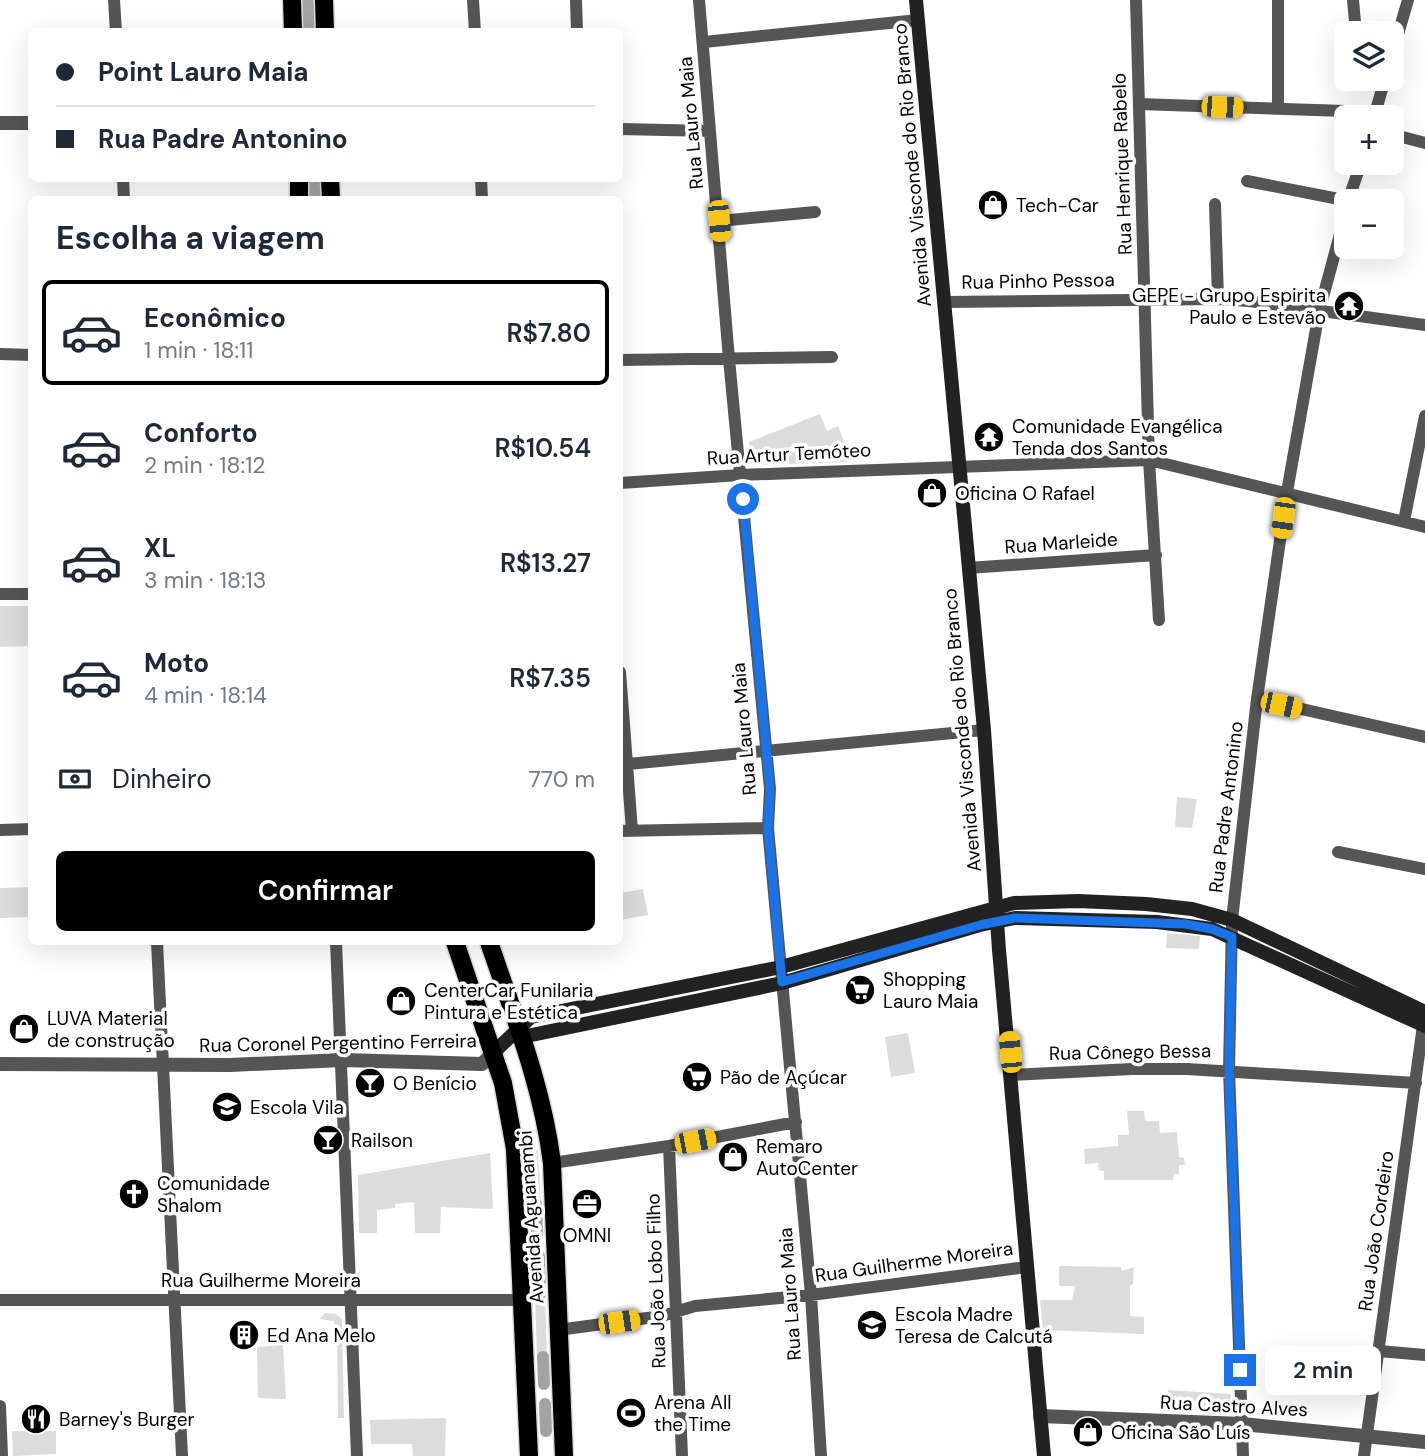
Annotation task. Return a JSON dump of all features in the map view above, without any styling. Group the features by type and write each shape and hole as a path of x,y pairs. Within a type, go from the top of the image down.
{"main road":[{"path":"292,0 293,28"},
{"path":"324,0 325,28"},
{"name":"Avenida Visconde do Rio Branco","path":"916,0 984,730 997,914 1044,1456"},
{"name":"Rua Coronel Pergentino Ferreira","path":"521,1033 782,982 997,914 1014,903 1078,901 1192,909 1232,920 1425,1018"},
{"name":"Rua Coronel Pergentino Ferreira","path":"493,1053 521,1033 531,1017 781,967 997,914 1015,918 1185,924 1212,929 1425,1018"},
{"name":"Avenida Aguanambi","path":"456,945 493,1053 508,1107 515,1149 529,1456"},
{"name":"Avenida Aguanambi","path":"490,945 541,1096 552,1163 564,1456"}],"street":[{"path":"114,0 116,28"},
{"path":"473,0 475,28"},
{"path":"576,0 577,28"},
{"name":"Rua Lauro Maia","path":"699,0 770,789 768,828 811,1295 821,1456"},
{"name":"Rua Henrique Rabelo","path":"1136,0 1149,460 1159,620"},
{"path":"1278,0 1278,108"},
{"path":"1353,0 1355,21"},
{"path":"1402,21 1408,0"},
{"path":"704,42 918,20"},
{"path":"1139,104 1334,112"},
{"path":"0,123 28,123"},
{"path":"623,129 710,131"},
{"path":"1404,137 1425,143"},
{"path":"1247,181 1334,198"},
{"path":"1215,204 1218,299"},
{"path":"719,221 814,212"},
{"name":"Rua Padre Antonino","path":"1243,1456 1229,1070 1232,920 1257,699 1287,492 1319,312 1334,256"},
{"name":"Rua Pinho Pessoa","path":"944,302 1218,299 1425,325"},
{"path":"0,354 28,355"},
{"path":"623,360 832,357"},
{"path":"1404,521 1425,415"},
{"name":"Rua Artur Temóteo","path":"623,483 740,475 1149,460 1425,527"},
{"name":"Rua Marleide","path":"968,568 1156,555"},
{"path":"0,594 28,594"},
{"path":"1257,699 1425,737"},
{"path":"623,706 628,764 626,831 768,828"},
{"path":"628,764 984,730"},
{"path":"0,830 28,829"},
{"path":"1338,852 1425,869"},
{"path":"157,945 182,1456"},
{"path":"336,945 343,1060 357,1456"},
{"name":"Rua João Cordeiro","path":"1364,1456 1425,1018"},
{"name":"Rua Coronel Pergentino Ferreira","path":"0,1064 230,1065 343,1060 482,1063 493,1053"},
{"name":"Rua Cônego Bessa","path":"1012,1075 1132,1069 1229,1070 1416,1083"},
{"path":"552,1163 669,1146 796,1122"},
{"name":"Rua João Lobo Filho","path":"669,1146 682,1456"},
{"name":"Rua Guilherme Moreira","path":"558,1330 662,1316 695,1306 811,1295 1027,1267"},
{"name":"Rua Guilherme Moreira","path":"0,1300 523,1300"},
{"path":"1379,1351 1425,1355"},
{"path":"0,1406 2,1456"},
{"name":"Rua Castro Alves","path":"1040,1416 1242,1424 1425,1441"}],"shaded area":[{"path":"820,414 827,431 838,426 848,451 849,462 752,465 749,442"},
{"path":"0,606 28,606 28,646 0,647"},
{"path":"1177,797 1197,799 1192,828 1175,827"},
{"path":"28,887 28,917 0,918 0,888"},
{"path":"643,889 648,915 623,919 623,892"},
{"path":"1167,933 1200,936 1199,949 1166,948"},
{"path":"908,1033 915,1073 891,1077 885,1037"},
{"path":"1127,1111 1144,1111 1145,1121 1159,1121 1160,1133 1177,1132 1179,1157 1184,1158 1185,1165 1179,1165 1179,1174 1174,1174 1173,1180 1104,1180 1104,1171 1099,1170 1098,1163 1085,1164 1084,1149 1118,1146 1118,1135 1129,1135"},
{"path":"538,1150 541,1204 532,1204 528,1152"},
{"path":"490,1153 493,1209 441,1207 440,1233 415,1233 414,1202 395,1204 395,1208 377,1210 377,1233 359,1233 358,1175"},
{"path":"1059,1266 1121,1267 1122,1271 1134,1267 1133,1284 1130,1285 1130,1316 1144,1317 1144,1334 1043,1330 1040,1300 1072,1300 1075,1286 1059,1286"},
{"path":"545,1293 547,1357 537,1357 535,1294"},
{"path":"325,1313 336,1314 342,1319 344,1418 338,1418 337,1339 334,1321 319,1319"},
{"path":"283,1345 286,1399 258,1398 257,1347"},
{"path":"1168,1390 1231,1394 1231,1407 1228,1411 1167,1408"},
{"path":"446,1418 445,1456 413,1456 412,1444 371,1444 370,1420"},
{"path":"12,1431 56,1431 56,1454 13,1456"}],"waterway":[{"path":"308,0 309,28"},
{"path":"314,182 315,196"},
{"path":"536,1204 537,1235"},
{"path":"539,1256 540,1294"},
{"path":"543,1357 544,1384"},
{"path":"545,1404 546,1431"}],"place":[{"name":"Tech-Car","path":"993,205"},
{"name":"GEPE - Grupo Espirita Paulo e Estevão","path":"1349,306"},
{"name":"Comunidade Evangélica Tenda dos Santos","path":"989,437"},
{"name":"Oficina O Rafael","path":"932,493"},
{"name":"Shopping Lauro Maia","path":"860,990"},
{"name":"CenterCar Funilaria Pintura e Estética","path":"401,1001"},
{"name":"LUVA Material de construção","path":"24,1029"},
{"name":"Pão de Açúcar","path":"697,1077"},
{"name":"O Benício","path":"370,1083"},
{"name":"Escola Vila","path":"227,1107"},
{"name":"Railson","path":"328,1140"},
{"name":"Remaro AutoCenter","path":"733,1157"},
{"name":"Comunidade Shalom","path":"134,1194"},
{"name":"OMNI","path":"587,1204"},
{"name":"Escola Madre Teresa de Calcutá","path":"872,1325"},
{"name":"Ed Ana Melo","path":"244,1335"},
{"name":"Arena All the Time","path":"631,1413"},
{"name":"Barney's Burger","path":"36,1419"},
{"name":"Oficina São Luís","path":"1088,1432"}],"route":[{"path":"743,499 770,789 768,828 782,982 980,925 1015,918 1185,924 1212,929 1232,937 1229,1070 1240,1370"}]}
